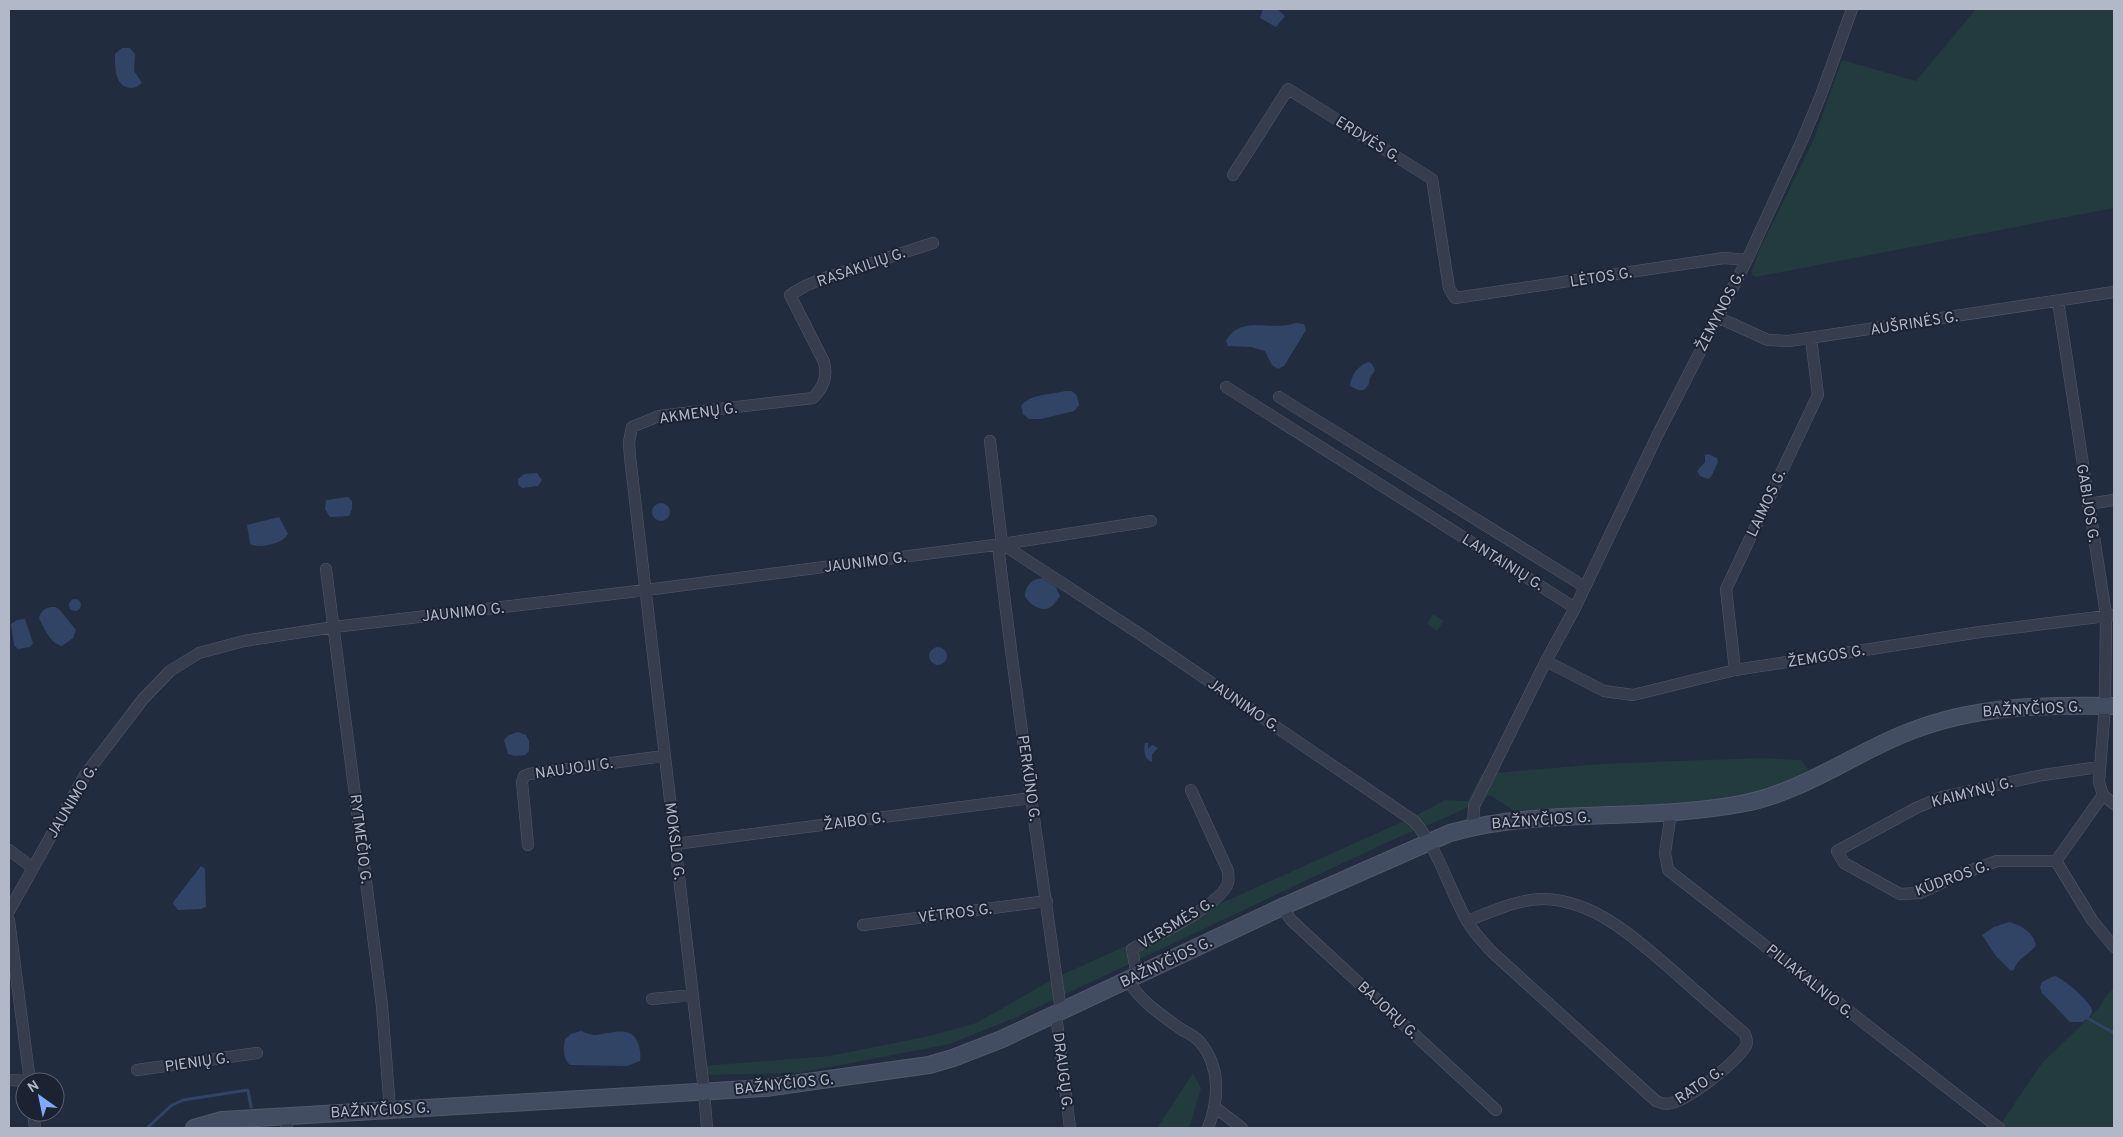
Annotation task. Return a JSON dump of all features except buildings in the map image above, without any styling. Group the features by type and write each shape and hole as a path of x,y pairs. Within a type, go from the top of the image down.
{"main road":[{"name":"BAŽNYČIOS G.","path":"194,1128 222,1120 286,1122 390,1110 774,1087 929,1065 977,1050 1282,907 1428,841 1473,826 1522,821 1671,812 1741,804 1776,794 1905,733 1941,720 1981,711 2017,708 2110,706"}],"street":[{"name":"ŽEMYNOS G.","path":"1575,608 1658,434 1746,260 1804,136 1852,9"},
{"name":"ERDVĖS G.","path":"1233,175 1288,89 1432,179 1449,288 1455,298"},
{"name":"RASAKILIŲ G.","path":"790,295 822,279 933,243"},
{"name":"LĖTOS G.","path":"1455,298 1724,258 1746,260"},
{"name":"AUŠRINĖS G.","path":"1717,317 1768,340 1811,339 2114,292"},
{"name":"AKMENŲ G.","path":"646,590 630,457 629,442 632,427 659,416 812,398 825,381 826,370 824,362 790,295"},
{"name":"GABIJOS G.","path":"2058,301 2088,504 2110,615 2110,706 2098,782 2103,795"},
{"name":"LAIMOS G.","path":"1735,670 1726,589 1818,396 1811,339"},
{"name":"LANTAINIŲ G.","path":"1226,386 1575,608"},
{"path":"1279,397 1585,587"},
{"name":"PERKŪNO G.","path":"990,441 1013,671 1047,902 1058,1012"},
{"path":"2088,504 2114,500"},
{"name":"JAUNIMO G.","path":"9,911 86,775 143,699 170,672 199,653 244,641 334,627 646,590 1000,544 1151,521"},
{"name":"JAUNIMO G.","path":"1000,544 1140,634 1404,813 1421,830 1428,841"},
{"name":"RYTMEČIO G.","path":"326,569 382,1006 390,1110"},
{"name":"MOKSLO G.","path":"646,590 707,1128"},
{"path":"1473,826 1474,806 1546,661 1575,608"},
{"name":"ŽEMGOS G.","path":"1546,661 1604,691 1632,695 1735,670 1980,632 2110,615"},
{"name":"NAUJOJI G.","path":"528,845 522,782 524,776 664,756"},
{"name":"KAIMYNŲ G.","path":"1868,877 1844,863 1837,851 1916,808 1942,797 2043,776 2099,767"},
{"name":"VERSMĖS G.","path":"1133,978 1132,949 1209,905 1221,894 1228,883 1228,871 1191,790"},
{"path":"2114,804 2103,795 2056,861 2092,920 2114,947"},
{"name":"ŽAIBO G.","path":"675,844 1032,798"},
{"name":"PILIAKALNIO G.","path":"1671,812 1665,853 1668,870 1999,1128"},
{"name":"RATO G.","path":"1428,841 1467,921 1479,938 1656,1101 1671,1104 1680,1100 1716,1076 1745,1048 1747,1041 1745,1034 1632,935 1574,905 1542,899 1505,906 1467,921"},
{"path":"9,850 33,868"},
{"name":"KŪDROS G.","path":"1868,877 1900,894 1910,894 1920,893 1958,875 1997,861 2056,861"},
{"name":"VĖTROS G.","path":"863,925 1047,902"},
{"name":"BAJORŲ G.","path":"1282,907 1291,920 1496,1110"},
{"path":"9,920 29,1072"},
{"path":"1133,978 1136,995 1200,1041 1216,1071 1216,1108 1208,1128"},
{"path":"652,999 693,994"},
{"name":"DRAUGŲ G.","path":"1058,1012 1070,1128"},
{"name":"PIENIŲ G.","path":"137,1070 257,1053"},
{"path":"1216,1108 1242,1128"}],"green space":[{"path":"1976,9 2114,9 2114,208 1756,277 1751,275 1758,253 1813,141 1842,60 1916,81"},
{"path":"1433,614 1444,621 1437,631 1427,624"},
{"path":"1758,758 1801,760 1809,771 1775,788 1722,801 1586,810 1534,809 1514,811 1490,795 1456,813 1390,841 1019,1016 950,1044 799,1073 702,1075 701,1066 829,1056 929,1036 976,1023 1057,977 1415,816 1445,800 1468,801 1482,774 1600,764"},
{"path":"2114,989 2114,1128 1998,1128 2042,1063 2100,1007 2107,994"},
{"path":"1193,1073 1201,1089 1189,1128 1157,1128"}],"water":[{"path":"1263,9 1277,9 1285,16 1276,27 1260,18"},
{"path":"122,48 130,48 135,54 134,71 142,83 134,88 125,87 118,80 115,54"},
{"path":"1295,323 1304,324 1306,330 1284,366 1278,369 1272,365 1265,351 1251,347 1228,346 1226,341 1232,333 1240,328"},
{"path":"1368,362 1371,363 1375,370 1369,384 1364,390 1358,390 1350,386 1356,371"},
{"path":"1072,391 1077,396 1079,405 1074,411 1041,419 1029,419 1023,414 1021,406 1030,399"},
{"path":"1708,454 1717,458 1718,462 1711,477 1708,479 1700,476 1697,471 1705,462 1705,455"},
{"path":"537,473 542,480 538,486 522,488 518,484 518,479 524,474"},
{"path":"348,497 352,501 352,509 349,516 330,517 325,509 326,500"},
{"path":"661,503 667,506 670,512 667,518 661,521 655,518 652,512 655,506"},
{"path":"279,517 288,534 285,538 270,545 259,546 250,544 247,525"},
{"path":"1042,578 1056,587 1060,596 1052,606 1046,609 1035,606 1025,596 1026,589 1030,584"},
{"path":"77,599 80,600 80,610 73,611 70,610 69,603 70,600"},
{"path":"55,607 59,609 76,630 73,638 62,646 51,639 39,618 41,612 45,609"},
{"path":"25,619 33,643 30,647 18,649 14,645 11,624 17,620"},
{"path":"934,647 942,647 947,652 945,663 934,665 929,660 929,652"},
{"path":"518,732 526,735 529,741 529,751 525,755 515,756 508,754 504,740 509,735"},
{"path":"1145,743 1148,743 1148,749 1152,745 1158,748 1152,754 1152,762 1147,759 1144,751"},
{"path":"201,866 205,869 206,907 178,910 173,904 174,901"},
{"path":"2009,922 2026,930 2032,936 2036,945 2011,971 1996,956 1982,935 1994,927"},
{"path":"2054,976 2069,985 2090,1006 2091,1014 2083,1022 2070,1022 2042,993 2040,987 2042,982"},
{"path":"581,1031 596,1035 619,1032 629,1033 634,1036 638,1044 640,1061 627,1066 570,1065 564,1053 565,1039 571,1034"}],"waterway":[{"path":"2087,1018 2114,1033"},
{"path":"147,1128 172,1105 183,1100 248,1090 251,1107"}]}
